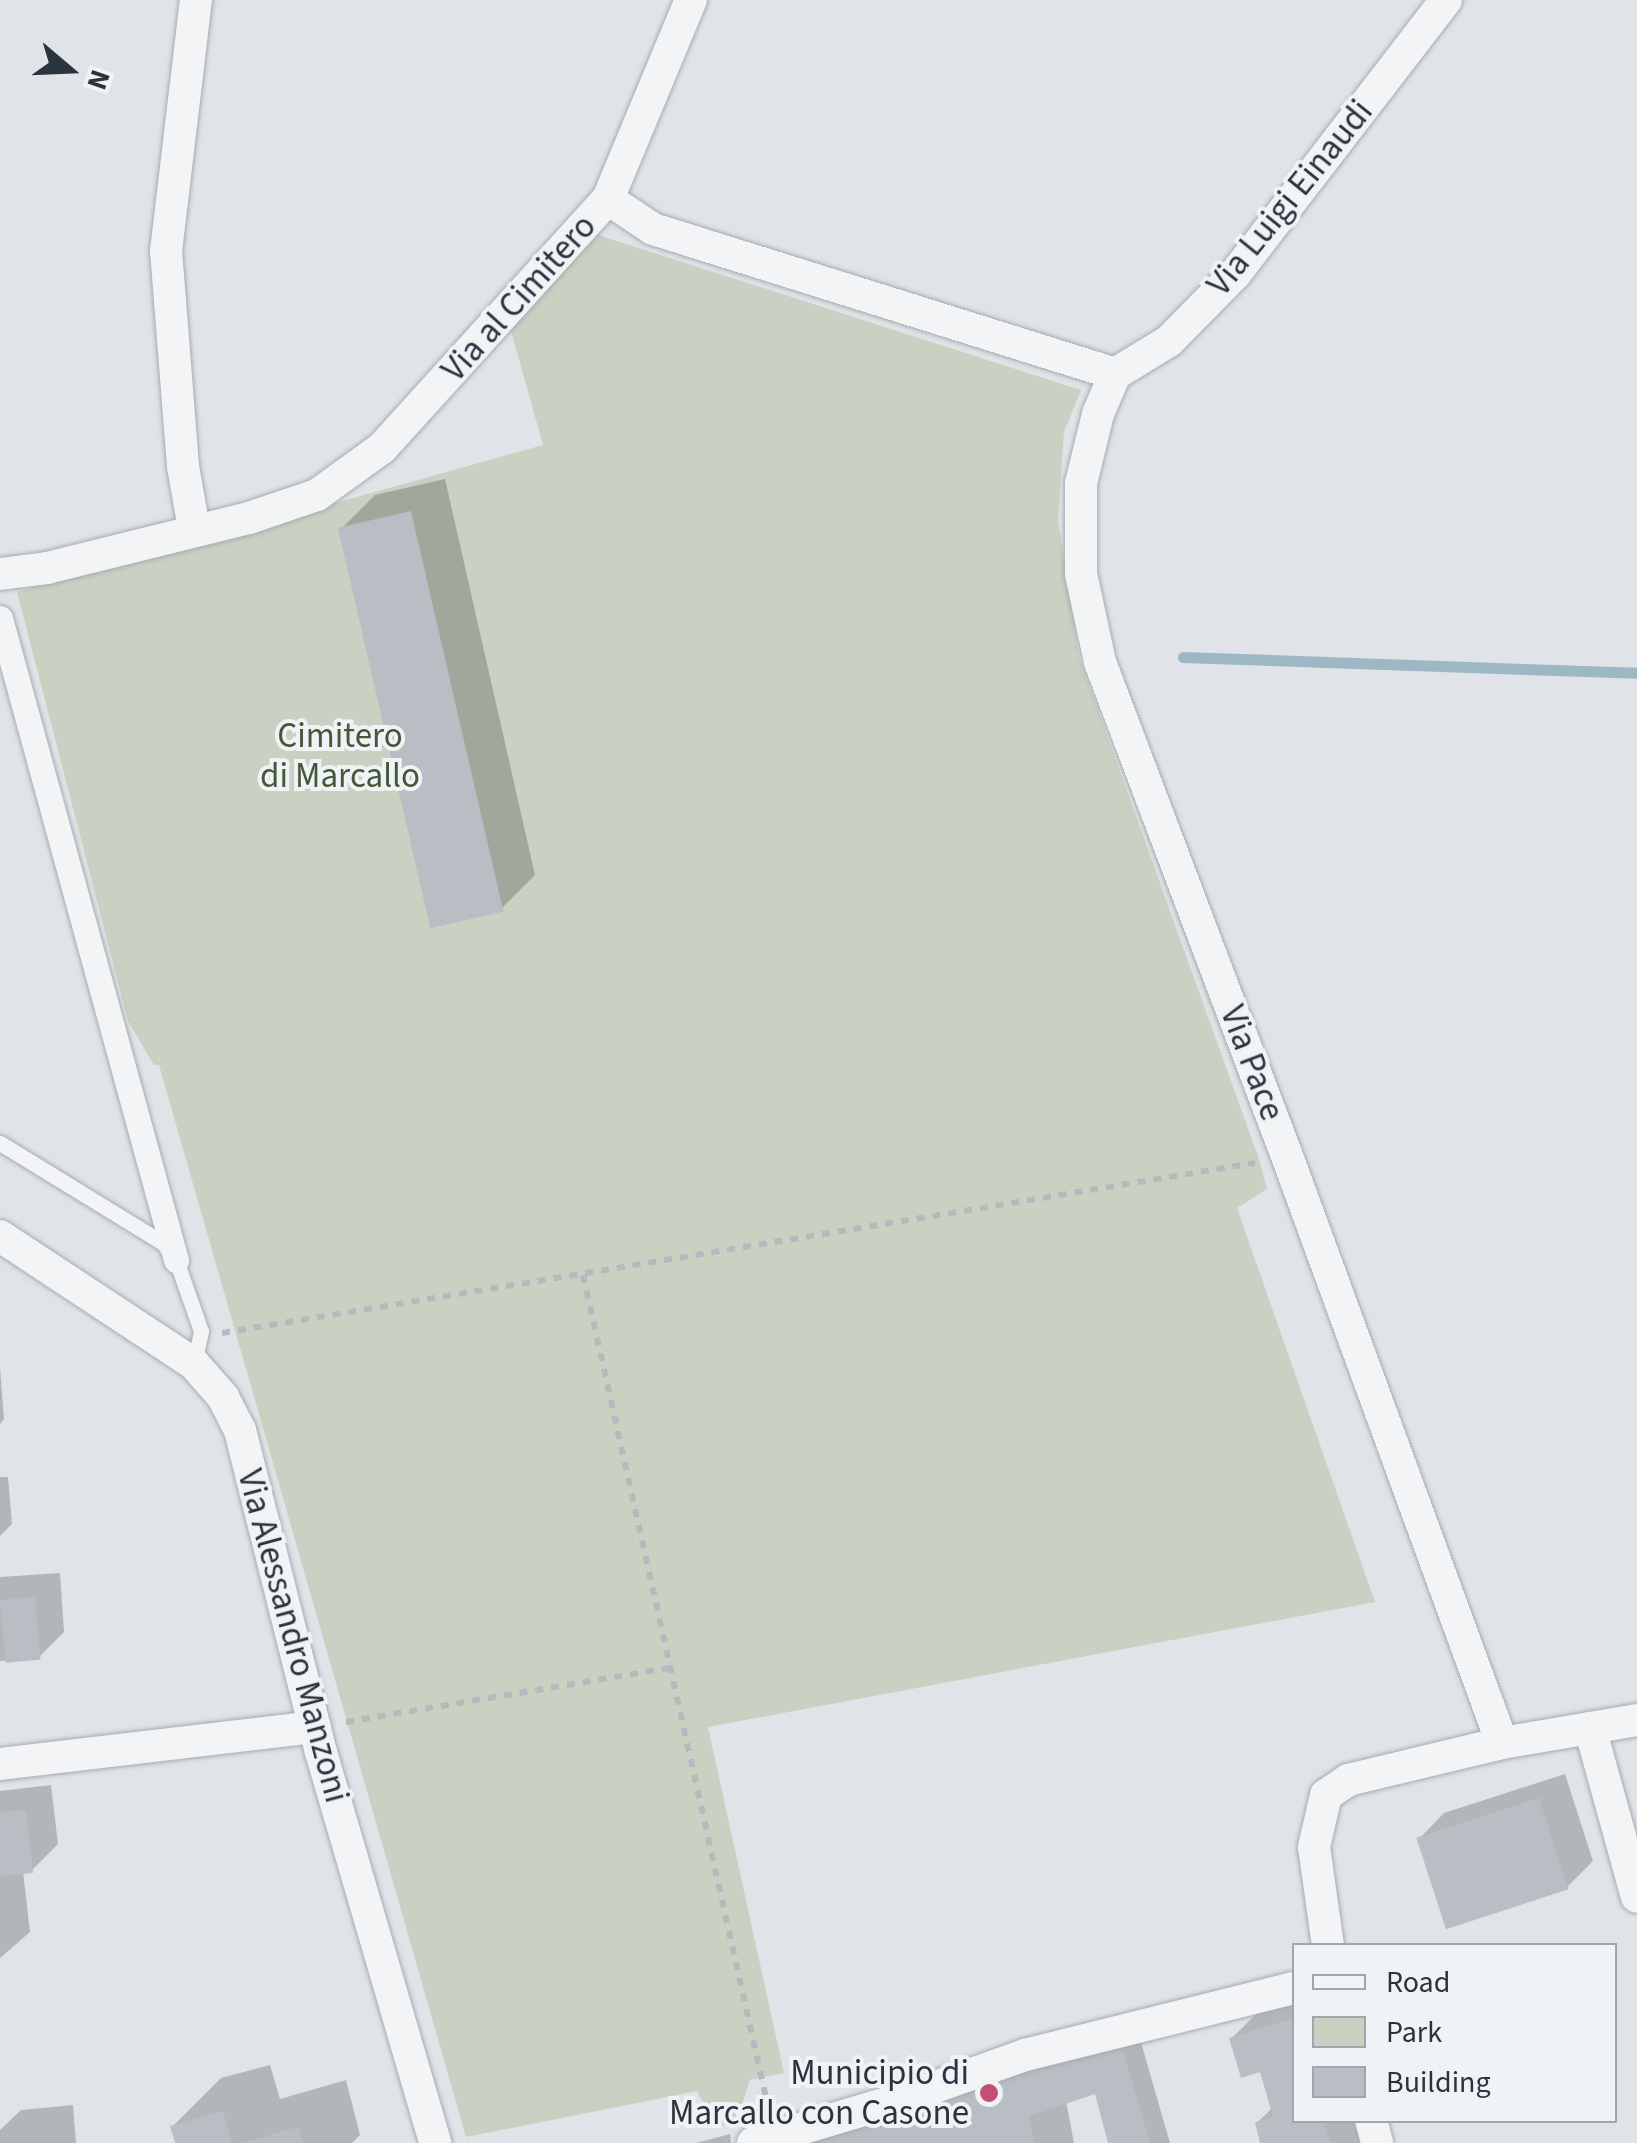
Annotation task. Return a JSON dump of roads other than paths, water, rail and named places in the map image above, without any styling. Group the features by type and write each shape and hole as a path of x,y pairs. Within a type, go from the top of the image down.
{"street":[{"path":"194,528 182,466 166,251 196,0"},
{"path":"608,199 691,0"},
{"name":"Via Luigi Einaudi","path":"1114,374 1169,341 1235,274 1446,0"},
{"name":"Via al Cimitero","path":"0,574 47,568 194,528 249,518 316,495 382,448 608,199 653,230 1114,374"},
{"name":"Via Pace","path":"1114,374 1098,414 1082,483 1081,574 1100,662 1287,1156 1502,1743"},
{"path":"0,618 176,1260"},
{"name":"Via Alessandro Manzoni","path":"0,1236 194,1364 224,1397 240,1430 318,1740 435,2143"},
{"path":"1328,1943 1317,1877 1318,1819 1326,1796 1348,1780 1502,1743 1637,1720"},
{"path":"1590,1728 1637,1898"},
{"path":"0,1764 318,1740"},
{"path":"776,2137 1025,2055 1292,1988"}],"lane":[{"path":"0,1143 164,1242 176,1260 201,1331 194,1364"}],"waterway":[{"path":"1183,657 1637,673"}],"place":[{"name":"Municipio di Marcallo con Casone","path":"989,2093"}],"park label":[{"name":"Cimitero di Marcallo","path":"340,756"}]}
